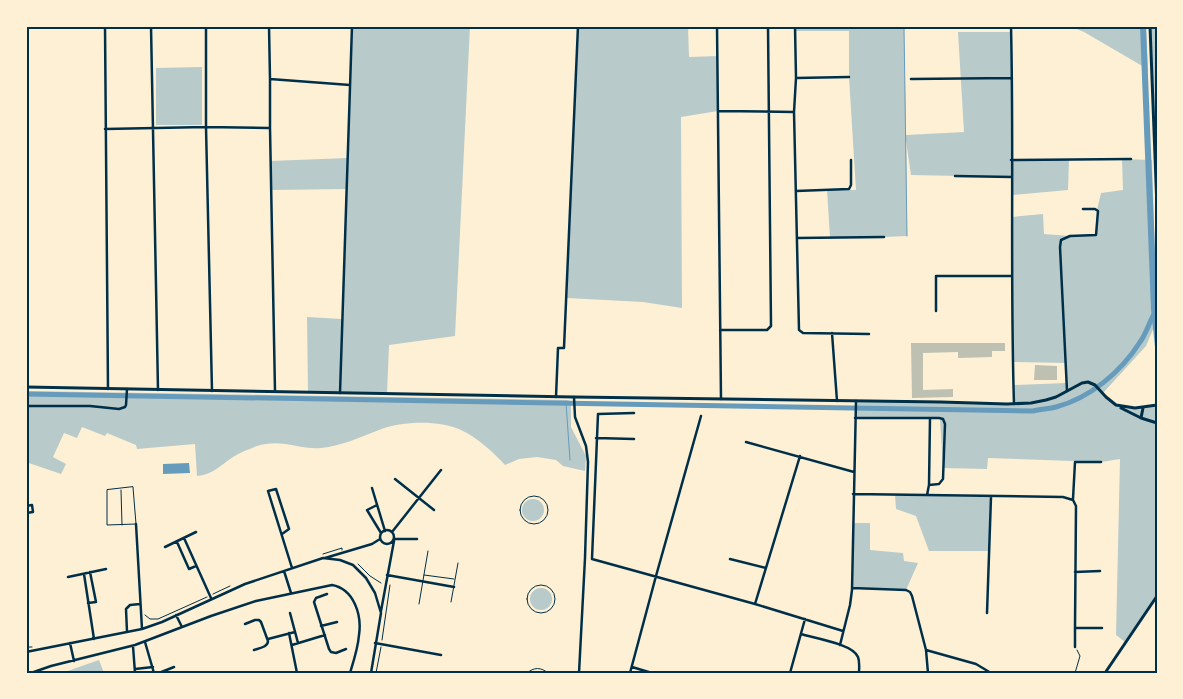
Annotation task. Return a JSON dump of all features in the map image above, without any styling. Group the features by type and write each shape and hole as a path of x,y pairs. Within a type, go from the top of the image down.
{"street":[{"path":"105,26 108,389"},
{"path":"152,26 158,390"},
{"path":"206,26 206,127 212,391"},
{"path":"269,26 275,393"},
{"path":"340,393 352,26"},
{"path":"556,397 558,348 564,348 578,26"},
{"path":"718,26 721,399"},
{"path":"720,330 766,330 771,326 768,26"},
{"path":"795,26 796,78 794,112 799,329 803,333 869,334"},
{"path":"1011,26 1014,404"},
{"path":"1150,26 1157,208"},
{"path":"796,78 849,77"},
{"path":"911,79 1012,78"},
{"path":"270,79 350,85"},
{"path":"718,111 794,112"},
{"path":"106,129 270,128"},
{"path":"1012,160 1131,159"},
{"path":"796,191 847,190 851,186 850,160"},
{"path":"955,176 1012,177"},
{"path":"1067,392 1060,247 1061,240 1066,237 1096,235 1098,211 1095,209 1083,209"},
{"path":"797,238 884,237"},
{"path":"936,311 936,276 1012,276"},
{"path":"832,333 837,401"},
{"path":"26,387 108,389 127,392 158,390 556,397 574,399 721,399 856,403 937,402 1014,404 1046,400 1067,392 1085,382 1092,382 1116,405 1141,418 1157,423"},
{"path":"26,406 90,406 119,409 125,407 127,392"},
{"path":"574,399 576,419 585,444 587,456 585,558 579,673"},
{"path":"840,645 850,605 852,588 856,403"},
{"path":"1116,405 1129,408 1157,405"},
{"path":"1141,418 1143,408"},
{"path":"592,559 598,414 634,414"},
{"path":"630,673 701,416"},
{"path":"855,418 942,419 945,427 943,480 939,484 929,485"},
{"path":"928,495 930,418"},
{"path":"596,438 634,438"},
{"path":"746,442 854,472"},
{"path":"755,604 800,456"},
{"path":"1075,647 1076,506 1073,500 1075,462 1101,462"},
{"path":"392,532 441,470"},
{"path":"395,479 434,510"},
{"path":"26,652 142,629 257,580 372,544 380,539 383,532 372,488"},
{"path":"282,534 288,529 276,489 268,492 292,568"},
{"path":"853,494 1063,497 1073,500"},
{"path":"987,613 990,497"},
{"path":"26,506 32,505 33,512 26,513"},
{"path":"377,505 367,510 383,532"},
{"path":"136,524 142,629"},
{"path":"383,532 390,530 392,532"},
{"path":"165,547 196,532"},
{"path":"371,673 394,540 392,532"},
{"path":"184,538 212,599"},
{"path":"380,539 387,545 394,540 417,540"},
{"path":"177,542 189,569 196,566"},
{"path":"323,558 344,561 360,571 371,585 381,612"},
{"path":"585,558 656,576 844,631"},
{"path":"730,559 766,568"},
{"path":"68,577 106,568"},
{"path":"284,571 291,593"},
{"path":"1076,572 1100,571"},
{"path":"88,603 96,602 90,572"},
{"path":"84,574 94,638"},
{"path":"387,575 454,586"},
{"path":"31,673 47,667 133,646 242,606 291,593 332,585 344,590 352,598 358,612 360,630 350,673"},
{"path":"852,588 906,590 910,592 926,650 928,673"},
{"path":"327,594 314,602 324,636 331,652 336,653 346,649"},
{"path":"1105,673 1157,596"},
{"path":"127,632 126,609 130,605 140,604"},
{"path":"290,613 298,643"},
{"path":"176,615 182,627"},
{"path":"245,624 259,620 268,639 267,645 254,650"},
{"path":"790,673 805,620"},
{"path":"321,626 337,622"},
{"path":"1074,628 1102,628"},
{"path":"268,639 295,632"},
{"path":"289,633 296,673"},
{"path":"801,634 852,650 859,660 859,673"},
{"path":"292,645 324,636"},
{"path":"145,642 154,673"},
{"path":"70,643 74,660"},
{"path":"375,644 441,655"},
{"path":"133,646 135,671 153,667"},
{"path":"926,650 976,664 991,673"},
{"path":"159,673 174,667"},
{"path":"632,667 652,673"}],"lane":[{"path":"133,487 136,524 107,525 107,490 121,489 133,487"},
{"path":"121,489 122,525"},
{"path":"530,497 538,498 547,507 546,516 540,522 531,524 521,516 520,507 530,497"},
{"path":"419,604 428,551"},
{"path":"451,602 458,563"},
{"path":"424,575 455,579"},
{"path":"537,586 546,586 554,595 554,604 548,611 539,612 528,604 530,591 537,586"},
{"path":"527,673 537,668 548,673"}],"path":[{"path":"141,623 153,622 155,620"},
{"path":"26,647 34,646"},
{"path":"1075,647 1080,656 1075,673"}],"shaded area":[{"path":"352,26 470,26 455,336 389,345 387,394 308,393 307,317 342,319 346,189 271,190 270,161 348,158"},
{"path":"578,26 688,26 689,57 718,56 718,111 681,117 682,308 643,302 567,298"},
{"path":"795,26 904,26 906,135 964,132 958,32 1011,32 1011,160 1069,159 1068,190 1012,195 1011,177 911,175 906,141 907,236 830,237 827,190 856,190 849,77 849,31 795,31"},
{"path":"1069,26 1146,26 1148,72 1144,67 1084,32"},
{"path":"1150,26 1157,26 1157,203"},
{"path":"202,67 202,125 156,125 156,68"},
{"path":"1122,159 1152,160 1157,320 1146,346 1103,393 1116,405 1129,408 1157,405 1157,596 1125,642 1116,635 1120,459 1101,462 988,458 987,469 943,468 940,419 855,418 856,401 1014,404 1014,385 1066,383 1065,363 1013,362 1012,217 1043,214 1044,234 1070,236 1096,234 1097,210 1101,193 1123,190"},
{"path":"26,391 568,400 571,402 571,427 586,456 585,471 563,466 556,460 537,457 519,459 505,465 485,446 461,430 431,423 409,423 388,427 329,447 313,448 274,443 257,446 233,457 212,472 197,476 195,444 137,449 136,445 107,433 105,436 82,427 77,438 64,433 53,457 66,464 61,474 26,462"},
{"path":"895,495 991,497 989,551 929,551 916,516 896,509"},
{"path":"533,499 541,502 544,510 541,518 533,521 525,518 522,510 525,502"},
{"path":"853,523 870,523 870,550 903,553 904,561 918,563 906,590 852,588"},
{"path":"541,588 549,591 552,599 549,607 541,610 533,607 530,599 533,591"},
{"path":"99,660 104,673 62,673"}],"water":[{"path":"1140,26 1146,26 1157,301 1157,366 1151,309"},
{"path":"189,463 190,473 163,474 163,464"}],"building":[{"path":"911,343 1005,343 1005,351 992,351 992,357 958,358 958,352 923,353 923,390 953,389 953,397 912,398"},
{"path":"1035,365 1057,366 1057,380 1034,380"}],"waterway":[{"path":"904,26 907,236"},
{"path":"26,394 1033,411 1069,403 1104,382 1124,364 1144,336 1154,314"},
{"path":"566,403 570,460"}]}
